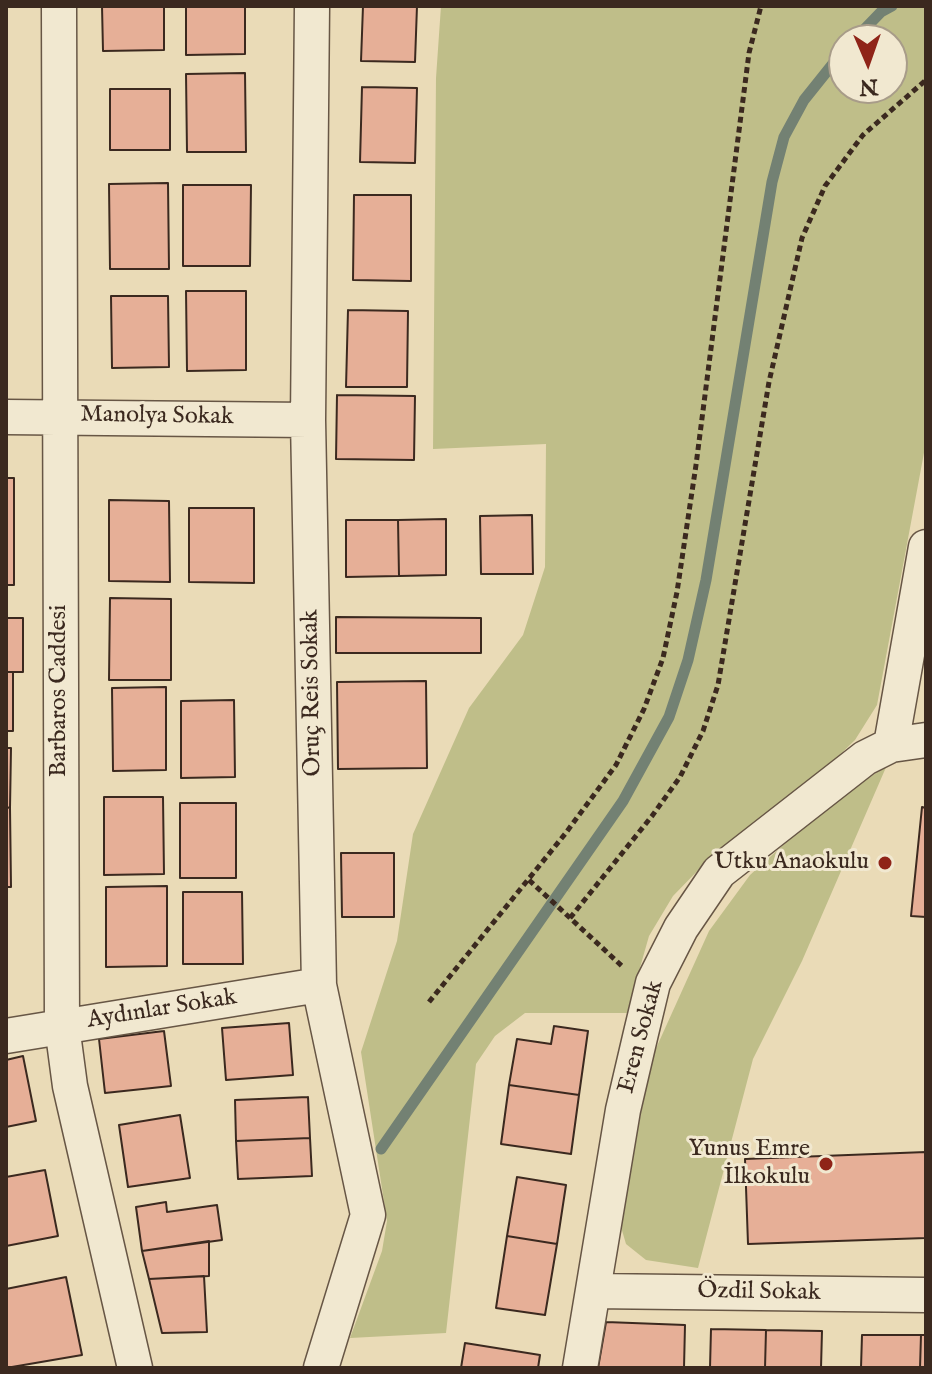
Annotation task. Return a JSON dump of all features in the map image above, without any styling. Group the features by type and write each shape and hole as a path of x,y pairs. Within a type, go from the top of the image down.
{"street":[{"name":"Barbaros Caddesi","path":"59,6 62,1026 70,1086 135,1368"},
{"name":"Oruç Reis Sokak","path":"312,6 308,420 319,985 368,1215 321,1368"},
{"name":"Manolya Sokak","path":"6,417 59,415 308,420"},
{"path":"891,745 926,547"},
{"name":"Eren Sokak","path":"580,1368 623,1110 650,993 681,928 719,872 865,758 891,745 926,740"},
{"name":"Aydınlar Sokak","path":"6,1036 319,985"},
{"name":"Özdil Sokak","path":"593,1291 926,1295"}],"path":[{"path":"429,1002 529,880 616,765 644,709 663,658 694,479 749,53 761,6"},
{"path":"570,918 680,777 703,731 718,685 769,382 802,238 825,186 863,135 926,80"},
{"path":"529,880 650,993"}],"shaded area":[{"path":"441,6 926,6 926,442 877,705 855,740 825,769 710,858 673,896 649,936 627,1013 525,1013 495,1036 476,1064 446,1333 350,1338 382,1251 387,1221 361,1052 397,941 413,834 469,708 523,635 545,567 546,444 433,449 436,78"},
{"path":"887,765 802,961 753,1059 698,1268 646,1260 626,1244 621,1227 625,1190 653,1055 709,931 750,875 812,819"}],"building":[{"path":"102,6 164,6 164,50 103,51"},
{"path":"186,6 245,6 245,54 186,55"},
{"path":"363,6 417,6 415,62 361,61"},
{"path":"245,73 246,152 187,152 186,74"},
{"path":"362,87 417,88 415,163 360,162"},
{"path":"110,89 170,89 170,150 110,150"},
{"path":"168,183 169,269 110,269 109,184"},
{"path":"183,185 251,185 250,266 183,266"},
{"path":"354,195 411,195 411,281 353,280"},
{"path":"186,291 246,291 246,370 187,371"},
{"path":"111,296 168,296 169,367 112,368"},
{"path":"348,310 408,311 407,387 346,387"},
{"path":"337,395 415,396 414,460 336,459"},
{"path":"6,478 14,478 14,585 6,585"},
{"path":"109,500 169,501 170,582 109,581"},
{"path":"189,508 254,508 254,583 189,582"},
{"path":"532,515 533,574 481,574 480,516"},
{"path":"446,519 446,575 399,576 398,520"},
{"path":"346,520 398,520 399,576 346,577"},
{"path":"110,598 171,599 171,680 109,680"},
{"path":"336,617 481,618 481,653 336,653"},
{"path":"6,618 23,618 23,672 6,672"},
{"path":"6,672 13,672 13,731 6,731"},
{"path":"426,681 427,768 338,769 337,682"},
{"path":"166,687 166,770 113,771 112,688"},
{"path":"234,700 235,777 181,778 181,701"},
{"path":"6,748 11,748 10,808 6,807"},
{"path":"104,797 163,797 164,874 104,875"},
{"path":"180,803 236,803 236,878 180,878"},
{"path":"6,807 10,808 11,887 6,887"},
{"path":"922,807 926,808 926,917 911,916"},
{"path":"341,853 394,853 394,917 342,917"},
{"path":"167,886 167,966 106,967 106,887"},
{"path":"183,892 242,892 243,964 183,964"},
{"path":"289,1023 293,1075 226,1080 222,1028"},
{"path":"554,1026 588,1031 579,1095 509,1085 517,1039 551,1044"},
{"path":"164,1031 171,1086 105,1093 99,1039"},
{"path":"23,1056 36,1121 6,1127 6,1060"},
{"path":"509,1085 579,1095 571,1154 501,1144"},
{"path":"308,1097 310,1138 236,1141 235,1100"},
{"path":"180,1115 190,1178 128,1187 119,1125"},
{"path":"310,1138 312,1176 238,1179 236,1141"},
{"path":"926,1152 926,1238 748,1244 745,1159"},
{"path":"45,1170 58,1236 6,1246 6,1177"},
{"path":"517,1177 566,1185 557,1244 507,1236"},
{"path":"166,1202 167,1212 217,1205 222,1240 142,1251 136,1207"},
{"path":"507,1236 557,1244 545,1315 496,1308"},
{"path":"209,1241 209,1276 149,1279 142,1251"},
{"path":"204,1276 207,1332 162,1333 149,1279"},
{"path":"66,1277 82,1355 6,1368 6,1289"},
{"path":"606,1322 685,1325 684,1368 598,1368"},
{"path":"711,1329 766,1330 765,1368 710,1368"},
{"path":"766,1330 822,1331 821,1368 765,1368"},
{"path":"862,1335 921,1335 920,1368 861,1368"},
{"path":"921,1335 926,1335 926,1368 920,1368"},
{"path":"465,1343 540,1355 538,1368 461,1368"}],"waterway":[{"path":"869,24 892,6"},
{"path":"381,1149 623,801 669,717 688,660 706,580 772,182 784,137 804,100 828,70"}],"place":[{"name":"Utku Anaokulu","path":"885,863"},
{"name":"Yunus Emre İlkokulu","path":"826,1164"}]}
